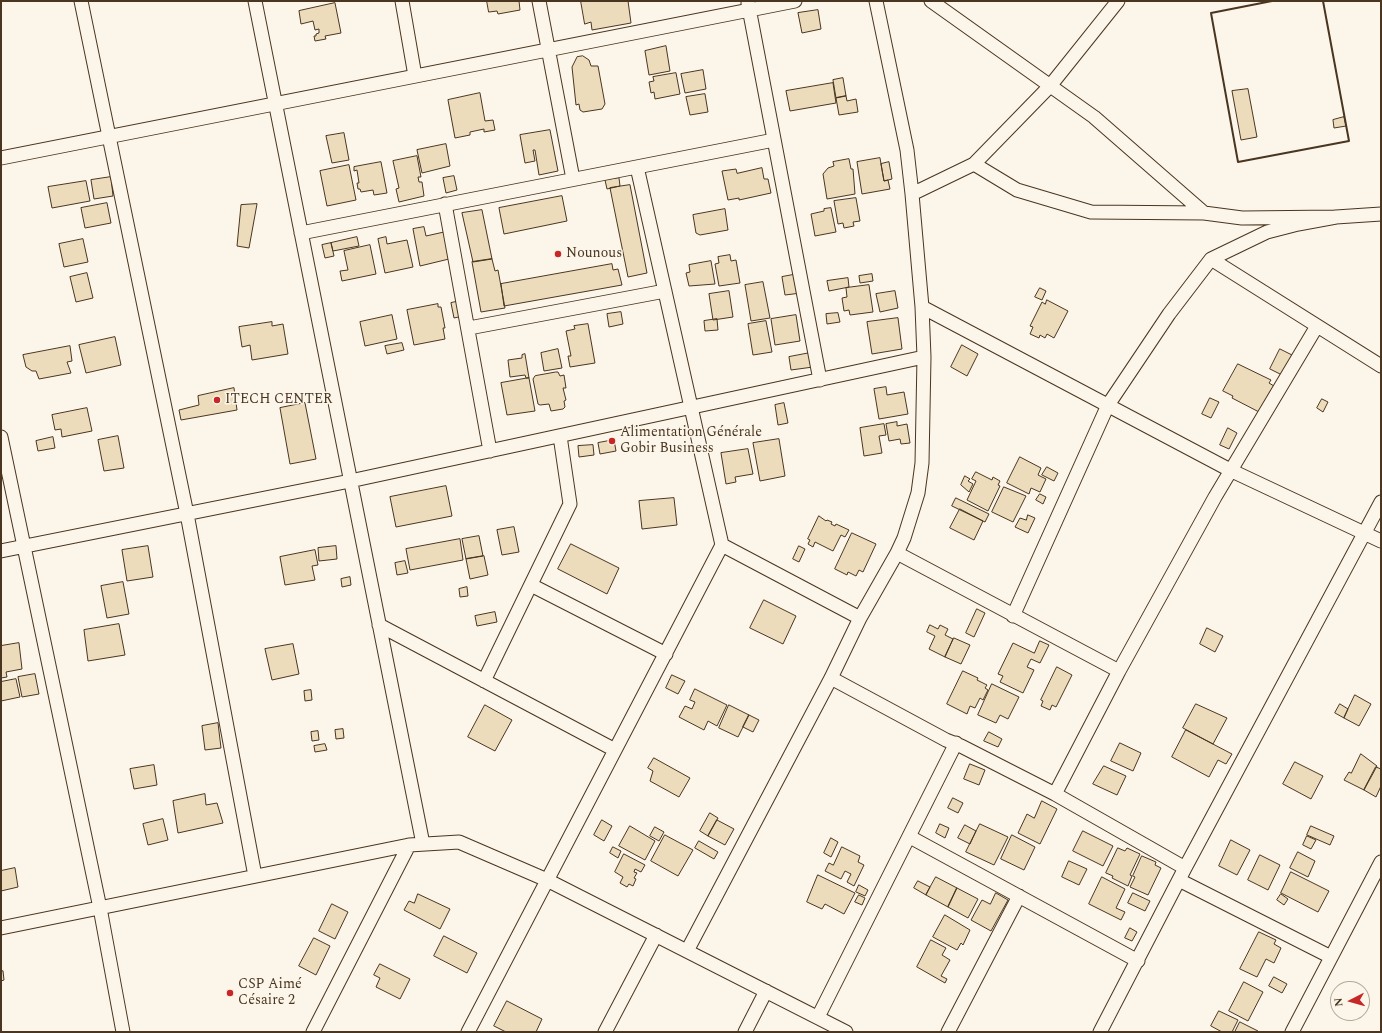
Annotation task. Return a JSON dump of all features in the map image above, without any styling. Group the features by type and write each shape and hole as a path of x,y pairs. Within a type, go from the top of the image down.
{"street":[{"path":"81,1 187,514 255,876"},
{"path":"255,1 423,844"},
{"path":"402,1 415,76"},
{"path":"539,1 573,179"},
{"path":"1,158 548,50 749,5 795,1"},
{"path":"687,951 831,678 860,618 897,553 905,533 920,481 922,463 924,357 922,308 912,194 907,150 876,1"},
{"path":"931,1 1094,117 1204,213"},
{"path":"912,194 974,164 1050,86 1118,1"},
{"path":"749,5 820,380"},
{"path":"301,232 774,140"},
{"path":"974,164 1017,190 1091,212 1204,213 1242,218 1336,217 1381,214"},
{"path":"468,1032 722,545 637,167"},
{"path":"446,204 490,451"},
{"path":"1013,616 1108,405 1169,314 1210,259 1267,232 1298,224 1336,217"},
{"path":"1210,259 1381,366"},
{"path":"469,328 665,292"},
{"path":"922,308 1230,470 1381,541"},
{"path":"1055,794 1119,671 1230,470 1317,326"},
{"path":"1,551 350,481 924,357"},
{"path":"1,436 100,908 123,1032"},
{"path":"484,681 570,504 560,436"},
{"path":"1100,1032 1185,868 1381,502"},
{"path":"722,545 860,618"},
{"path":"897,553 1119,671"},
{"path":"531,585 666,654"},
{"path":"379,625 615,750"},
{"path":"831,678 946,740 956,743 1055,794 1185,868"},
{"path":"818,1018 956,743"},
{"path":"910,837 1138,961"},
{"path":"1,928 409,845 459,842 547,880 846,1032"},
{"path":"313,1032 409,845"},
{"path":"1292,1032 1381,862"},
{"path":"1179,880 1331,957"},
{"path":"948,1032 1019,896"},
{"path":"605,1032 656,935"},
{"path":"745,1032 766,991"}],"building":[{"path":"487,1 519,1 520,10 498,14 497,11 489,12"},
{"path":"581,1 628,1 631,23 592,30 591,22 585,24"},
{"path":"335,3 341,33 325,36 326,39 315,41 314,36 319,33 319,29 315,30 313,21 301,24 299,11"},
{"path":"818,10 821,29 802,33 798,13"},
{"path":"666,46 670,71 649,75 645,51"},
{"path":"583,56 589,60 591,66 598,66 605,104 602,109 583,112 580,110 579,104 576,105 572,67 577,57"},
{"path":"703,70 706,89 685,93 681,74"},
{"path":"676,73 680,94 655,99 654,92 651,93 649,82 654,81 653,77"},
{"path":"843,78 846,96 836,98 833,80"},
{"path":"833,83 836,103 790,111 786,91"},
{"path":"1248,89 1257,137 1241,140 1232,91"},
{"path":"480,93 485,121 493,120 495,130 484,132 484,129 470,132 470,135 455,138 448,100"},
{"path":"705,94 708,112 690,115 686,97"},
{"path":"846,96 847,101 856,99 858,112 839,115 836,98"},
{"path":"1344,117 1346,126 1334,128 1333,120"},
{"path":"550,130 558,171 539,175 535,150 533,150 535,161 525,163 520,135"},
{"path":"344,133 349,160 332,163 326,136"},
{"path":"446,144 450,166 422,173 417,150"},
{"path":"417,156 421,177 418,177 419,182 422,182 424,196 399,202 396,189 399,188 393,161"},
{"path":"880,158 884,181 888,180 890,189 862,194 857,162"},
{"path":"849,159 851,169 853,169 855,194 827,199 823,174 828,168 834,166 833,162"},
{"path":"381,162 387,193 374,195 373,190 361,192 360,189 358,189 357,183 359,183 357,170 354,171 354,167"},
{"path":"889,162 892,179 884,181 881,164"},
{"path":"349,165 356,200 327,206 320,171"},
{"path":"762,168 764,179 768,179 771,193 739,200 739,198 728,200 722,171 736,169 737,173"},
{"path":"454,176 457,190 446,193 443,178"},
{"path":"111,177 113,196 94,199 91,180"},
{"path":"619,178 620,186 607,189 605,180"},
{"path":"86,181 90,201 52,208 48,187"},
{"path":"630,185 647,273 628,277 610,188"},
{"path":"562,196 567,221 504,234 499,208"},
{"path":"856,198 860,221 853,222 854,226 844,228 843,223 838,224 834,201"},
{"path":"107,203 111,223 85,228 81,208"},
{"path":"257,204 249,248 237,246 241,205"},
{"path":"831,208 836,232 815,236 811,214"},
{"path":"725,209 728,230 700,235 696,233 693,215"},
{"path":"482,210 492,259 473,262 462,213"},
{"path":"424,227 426,236 444,232 449,259 420,266 413,229"},
{"path":"357,237 359,246 333,251 331,243"},
{"path":"386,237 387,244 407,240 413,267 385,273 378,239"},
{"path":"83,239 88,262 64,267 59,244"},
{"path":"331,243 334,256 325,258 322,245"},
{"path":"370,245 376,274 342,281 340,271 348,270 344,251"},
{"path":"730,255 731,261 736,260 740,283 719,286 715,264 719,263 718,257"},
{"path":"492,259 495,271 498,270 505,308 481,312 472,262"},
{"path":"711,261 715,284 689,286 686,273 690,272 689,265"},
{"path":"612,264 613,270 618,269 622,285 504,306 501,284"},
{"path":"87,273 93,298 76,302 70,277"},
{"path":"798,274 801,293 785,295 782,277"},
{"path":"872,274 873,281 860,283 859,276"},
{"path":"848,278 849,287 829,291 827,281"},
{"path":"763,282 770,318 751,321 745,285"},
{"path":"869,285 873,312 850,315 849,310 844,311 842,298 847,297 846,288"},
{"path":"1040,288 1046,291 1042,300 1035,297"},
{"path":"729,291 733,317 713,320 709,294"},
{"path":"895,291 898,308 880,312 876,294"},
{"path":"1047,300 1068,311 1054,338 1047,334 1045,338 1040,335 1039,338 1030,334 1033,327 1030,326 1042,302 1045,304"},
{"path":"460,301 463,316 454,318 451,303"},
{"path":"438,304 438,307 441,307 445,328 443,328 445,339 414,345 407,310"},
{"path":"621,312 623,324 609,327 607,314"},
{"path":"838,313 840,322 827,324 826,314"},
{"path":"392,315 397,339 365,346 360,322"},
{"path":"796,315 800,341 775,345 771,319"},
{"path":"898,318 902,349 872,354 867,322"},
{"path":"717,319 718,330 705,331 704,321"},
{"path":"766,321 772,352 753,355 748,324"},
{"path":"272,322 272,326 283,324 288,354 252,360 250,345 242,347 239,327"},
{"path":"588,324 595,363 570,367 568,356 571,356 566,331 575,329 574,326"},
{"path":"115,337 121,365 86,373 79,345"},
{"path":"402,343 404,350 387,354 385,346"},
{"path":"962,345 978,354 967,376 951,367"},
{"path":"70,346 72,361 67,362 71,373 39,379 36,371 32,371 26,367 23,355"},
{"path":"558,349 562,368 544,371 541,353"},
{"path":"1280,349 1292,355 1282,375 1270,369"},
{"path":"810,353 813,367 791,370 789,357"},
{"path":"525,354 529,378 526,378 525,375 510,377 508,360 522,358 522,355"},
{"path":"1238,364 1271,380 1269,383 1274,386 1261,413 1232,398 1233,396 1223,391"},
{"path":"558,372 560,376 564,375 566,388 563,388 566,400 564,401 565,407 563,409 551,411 549,404 538,404 533,379 535,376"},
{"path":"529,378 535,411 507,415 501,383"},
{"path":"886,387 887,395 904,392 908,414 879,419 874,389"},
{"name":"ITECH CENTER","path":"234,388 237,410 181,420 179,410 199,405 198,396"},
{"path":"1210,398 1219,402 1211,418 1202,414"},
{"path":"1322,399 1328,402 1323,412 1317,408"},
{"path":"305,403 316,459 290,464 280,408"},
{"path":"784,403 788,423 778,425 775,405"},
{"path":"87,408 92,431 62,437 61,429 55,430 52,415"},
{"path":"897,422 897,426 907,424 910,443 901,444 900,439 889,441 886,424"},
{"path":"884,424 886,435 879,436 882,453 864,456 860,428"},
{"path":"1228,428 1237,433 1229,449 1220,445"},
{"path":"118,436 124,468 104,471 98,440"},
{"path":"53,437 55,448 38,451 36,441"},
{"path":"779,439 785,476 760,481 753,443"},
{"path":"614,440 616,451 600,454 598,443"},
{"path":"593,445 594,455 579,457 578,446"},
{"path":"748,449 753,474 735,477 736,482 726,484 721,453"},
{"path":"1020,457 1041,468 1038,475 1046,479 1040,492 1031,488 1029,494 1007,483"},
{"path":"1047,467 1058,473 1054,481 1042,475"},
{"path":"976,472 992,480 993,477 1000,481 998,485 1000,486 988,511 967,500 976,481 972,479"},
{"path":"965,476 970,479 968,481 973,484 969,492 961,485"},
{"path":"446,486 452,516 396,527 390,497"},
{"path":"1004,487 1026,496 1013,522 992,512"},
{"path":"1040,494 1046,497 1043,504 1036,500"},
{"path":"674,498 677,525 642,529 639,501"},
{"path":"956,498 989,514 985,522 952,506"},
{"path":"960,509 983,521 974,540 950,528"},
{"path":"1028,515 1035,518 1028,533 1015,527 1020,518 1026,520"},
{"path":"819,516 826,521 832,522 831,524 835,526 836,524 849,530 845,537 841,535 833,551 815,542 813,547 808,544 810,540 808,539"},
{"path":"514,527 519,552 502,555 497,530"},
{"path":"852,533 876,544 863,572 859,570 856,576 848,572 847,575 835,569"},
{"path":"479,536 483,556 466,559 462,539"},
{"path":"460,539 463,560 410,570 406,549"},
{"path":"571,544 619,568 607,594 558,569"},
{"path":"148,546 153,577 127,581 122,550"},
{"path":"336,546 337,559 319,561 318,548"},
{"path":"799,546 805,549 799,562 793,559"},
{"path":"315,550 318,565 312,566 315,580 285,585 280,557"},
{"path":"484,556 488,575 470,579 466,559"},
{"path":"405,561 408,573 397,575 395,563"},
{"path":"350,577 351,585 342,587 341,579"},
{"path":"123,582 129,614 107,618 101,586"},
{"path":"467,587 468,596 460,597 459,589"},
{"path":"764,600 796,616 783,644 750,628"},
{"path":"977,609 985,613 974,637 966,633"},
{"path":"495,612 497,622 477,626 475,616"},
{"path":"119,624 125,655 88,661 84,630"},
{"path":"930,625 938,629 940,625 948,629 945,635 953,639 945,657 929,649 935,636 927,632"},
{"path":"1207,628 1223,636 1215,652 1200,644"},
{"path":"954,638 970,645 961,664 945,657"},
{"path":"1040,641 1049,645 1040,663 1031,659 1027,667 1034,670 1023,693 1000,682 1003,676 998,674 1013,643 1034,653"},
{"path":"19,643 22,669 6,672 7,677 1,678 1,646"},
{"path":"293,644 299,674 272,680 265,649"},
{"path":"1057,667 1072,675 1056,707 1052,705 1050,710 1041,706 1043,701 1041,700"},
{"path":"963,671 978,678 977,680 987,685 985,688 988,690 983,700 980,698 975,708 970,706 967,714 947,704"},
{"path":"35,674 39,694 22,697 18,677"},
{"path":"672,675 685,681 678,694 666,688"},
{"path":"16,679 20,697 1,701 1,682"},
{"path":"992,684 1019,697 1008,719 1000,715 996,723 978,715"},
{"path":"695,689 727,705 717,726 708,721 704,730 679,717 685,706 692,709 695,702 690,700"},
{"path":"311,690 312,700 305,701 304,691"},
{"path":"1355,695 1371,704 1359,726 1344,718"},
{"path":"1196,704 1227,718 1213,744 1183,728"},
{"path":"1340,704 1348,709 1344,718 1335,713"},
{"path":"485,705 512,720 495,751 468,737"},
{"path":"729,705 749,715 738,737 719,728"},
{"path":"749,715 759,720 753,732 743,727"},
{"path":"218,723 221,748 205,750 202,726"},
{"path":"343,729 344,738 336,739 335,730"},
{"path":"1186,730 1232,754 1226,764 1218,760 1209,777 1172,757"},
{"path":"318,731 319,740 312,741 311,732"},
{"path":"989,732 1002,739 998,747 984,741"},
{"path":"1120,743 1141,753 1133,771 1111,761"},
{"path":"325,744 327,750 315,752 314,746"},
{"path":"1361,754 1377,766 1364,790 1344,780 1349,772 1351,773"},
{"path":"654,758 690,778 679,797 650,781 653,771 648,768"},
{"path":"1295,762 1323,776 1311,799 1283,784"},
{"path":"970,764 985,770 979,785 964,779"},
{"path":"154,765 157,785 134,789 130,769"},
{"path":"1104,766 1126,776 1117,795 1093,784"},
{"path":"1376,767 1381,769 1381,786 1376,797 1364,790"},
{"path":"205,794 206,805 217,803 223,823 178,833 173,801"},
{"path":"953,798 963,803 958,813 948,808"},
{"path":"1042,801 1057,809 1040,844 1018,833 1027,814 1034,818"},
{"path":"710,813 718,818 708,836 700,831"},
{"path":"163,819 168,840 148,845 143,824"},
{"path":"602,820 612,826 604,841 594,835"},
{"path":"717,820 734,829 725,845 708,836"},
{"path":"940,824 949,828 945,838 936,833"},
{"path":"980,824 1008,837 994,865 966,852"},
{"path":"965,825 976,831 970,844 958,838"},
{"path":"630,826 655,841 645,860 619,846"},
{"path":"1311,826 1334,836 1330,845 1307,835"},
{"path":"655,827 664,832 659,841 650,836"},
{"path":"1083,831 1113,846 1103,866 1073,851"},
{"path":"665,835 693,850 678,876 651,861"},
{"path":"1012,835 1035,847 1024,870 1001,859"},
{"path":"1307,836 1316,840 1311,849 1303,845"},
{"path":"831,838 838,842 831,857 824,853"},
{"path":"1231,840 1250,850 1237,875 1219,866"},
{"path":"699,841 718,852 714,859 695,848"},
{"path":"613,847 621,851 618,858 610,853"},
{"path":"842,847 860,856 858,862 864,865 854,886 847,882 851,874 845,871 841,879 825,871 829,863 833,865"},
{"path":"1118,848 1125,851 1127,848 1140,854 1130,875 1132,876 1128,886 1112,878 1113,876 1106,873"},
{"path":"1298,852 1315,861 1308,877 1290,868"},
{"path":"624,854 645,865 641,872 635,869 634,872 637,873 634,878 636,879 633,886 629,884 627,887 620,883 623,877 615,872"},
{"path":"1260,855 1280,865 1268,890 1248,880"},
{"path":"1142,856 1156,862 1155,865 1161,868 1148,895 1130,887"},
{"path":"1069,861 1087,869 1079,885 1062,877"},
{"path":"15,868 18,887 1,891 1,871"},
{"path":"1291,872 1329,891 1318,912 1281,893"},
{"path":"818,875 855,893 844,914 825,904 822,909 807,902"},
{"path":"936,877 957,888 948,907 926,895"},
{"path":"1102,877 1125,889 1116,908 1125,912 1121,920 1089,904"},
{"path":"918,881 930,887 926,895 914,888"},
{"path":"859,885 868,890 865,896 856,892"},
{"path":"957,888 978,899 968,918 948,907"},
{"path":"996,893 1008,900 991,931 971,920 982,900 990,904"},
{"path":"1133,893 1150,901 1145,911 1128,903"},
{"path":"418,894 450,909 440,929 404,910 409,901 414,903"},
{"path":"1281,894 1288,899 1284,905 1277,900"},
{"path":"859,895 865,898 862,905 855,902"},
{"path":"332,904 348,912 335,939 319,931"},
{"path":"945,915 970,930 963,945 961,943 957,950 933,937"},
{"path":"1130,928 1137,932 1132,941 1125,938"},
{"path":"1259,932 1276,940 1274,944 1281,948 1274,963 1266,959 1257,977 1240,969"},
{"path":"444,936 477,953 467,973 434,956"},
{"path":"314,938 330,946 316,975 299,966"},
{"path":"931,940 946,948 942,955 950,960 941,976 947,979 945,983 917,967"},
{"path":"380,964 410,979 400,999 376,987 380,978 374,975"},
{"path":"3,971 4,980 1,981 1,972"},
{"path":"1274,977 1287,984 1282,993 1269,986"},
{"path":"1244,982 1263,992 1248,1021 1229,1011"},
{"path":"507,1001 542,1019 536,1032 506,1032 494,1026"},
{"path":"1219,1011 1238,1020 1232,1032 1222,1032 1211,1026"},
{"path":"1240,1022 1258,1031 1235,1032"}],"wall":[{"path":"1272,1 1211,13 1238,162 1349,141 1323,1"}],"place":[{"name":"Nounous","path":"558,254"},
{"name":"ITECH CENTER","path":"217,400"},
{"name":"Alimentation Générale Gobir Business","path":"612,441"},
{"name":"CSP Aimé Césaire 2","path":"230,993"}]}
